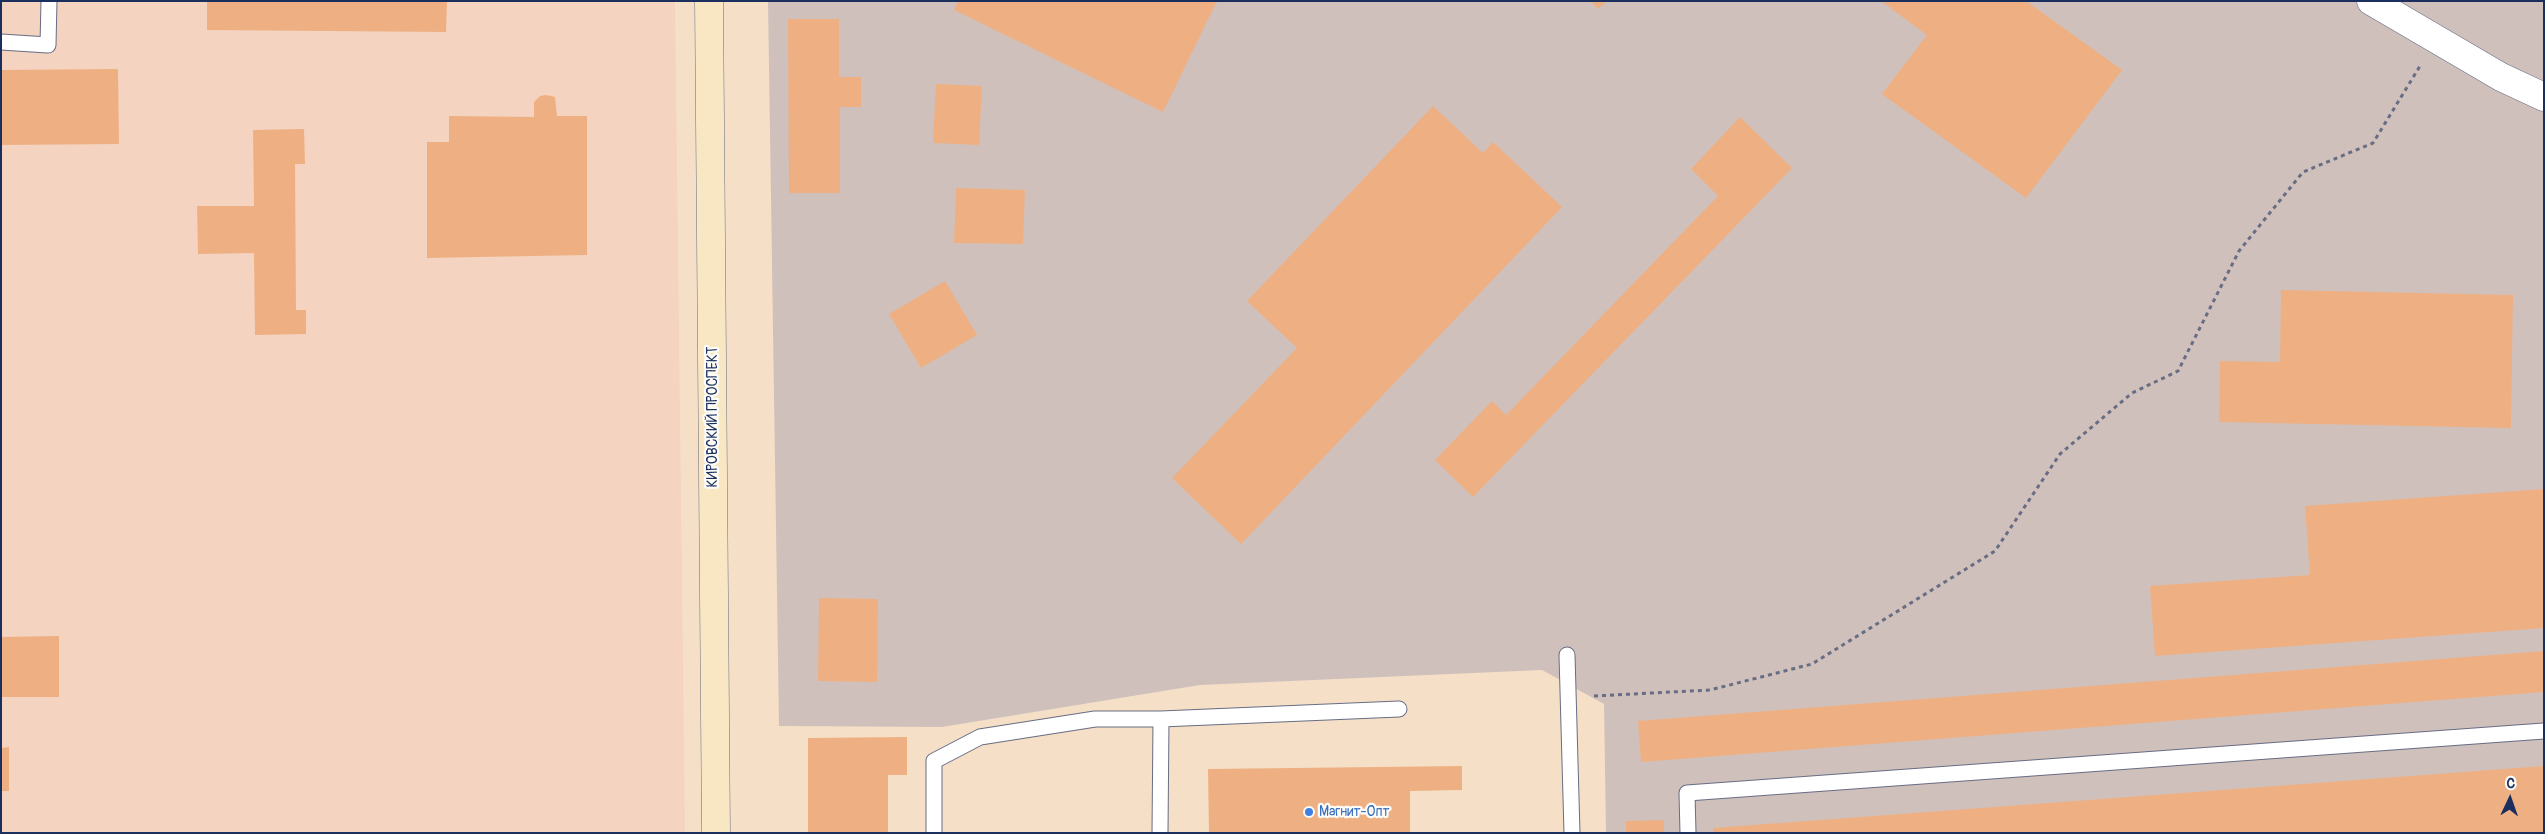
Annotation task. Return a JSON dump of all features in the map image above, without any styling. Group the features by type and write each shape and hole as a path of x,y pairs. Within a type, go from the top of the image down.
{"main road":[{"name":"КИРОВСКИЙ ПРОСПЕКТ","path":"709,1 716,833"}],"street":[{"path":"2371,1 2501,77 2544,96"}],"lane":[{"path":"1,42 48,44 49,1"},
{"path":"1567,655 1572,833"},
{"path":"934,833 934,760 980,737 1095,719 1161,719 1399,709"},
{"path":"1160,833 1161,719"},
{"path":"1688,833 1687,793 2544,731"}],"path":[{"path":"1568,697 1710,690 1812,664 1995,552 2060,454 2132,394 2178,372 2238,252 2303,172 2374,143 2436,40"}],"shaded area":[{"path":"1,1 675,1 685,833 1,833"},
{"path":"768,1 2544,1 2544,833 1606,833 1604,704 1542,670 1200,685 942,727 779,726"}],"building":[{"path":"207,1 447,1 446,32 207,30"},
{"path":"958,1 1217,1 1163,112 954,10"},
{"path":"1591,1 1607,1 1598,9"},
{"path":"1881,1 2026,1 2122,70 2026,198 1882,94 1927,35"},
{"path":"788,19 839,19 839,77 861,77 861,107 840,107 840,193 789,193"},
{"path":"118,69 119,144 1,145 1,70"},
{"path":"936,84 982,86 979,145 933,143"},
{"path":"540,96 555,97 557,116 587,116 587,255 427,258 427,142 449,142 449,116 534,117 534,102"},
{"path":"1433,106 1483,153 1493,142 1562,207 1241,544 1172,478 1297,348 1247,301"},
{"path":"1740,117 1792,168 1473,497 1435,460 1492,401 1506,415 1718,196 1691,169"},
{"path":"304,129 305,164 295,164 296,310 306,310 306,334 255,335 254,253 198,254 197,206 254,206 253,130"},
{"path":"956,188 1025,190 1023,244 954,243"},
{"path":"945,281 977,335 921,368 889,314"},
{"path":"2281,290 2513,295 2511,428 2219,422 2220,361 2280,362"},
{"path":"2544,489 2544,628 2155,656 2150,586 2310,575 2305,506"},
{"path":"819,598 878,599 877,682 818,681"},
{"path":"59,636 59,697 1,697 1,637"},
{"path":"2544,651 2544,692 1641,762 1638,721"},
{"path":"907,737 907,775 888,775 888,833 808,833 808,738"},
{"path":"9,747 9,791 1,791 1,748"},
{"name":"Магнит-Опт","path":"1462,766 1462,790 1410,791 1410,833 1209,833 1208,769"},
{"path":"2544,766 2544,833 1713,833 1713,828"},
{"path":"1664,820 1664,833 1626,833 1626,821"}],"place":[{"name":"Магнит-Опт","path":"1309,812"}]}
